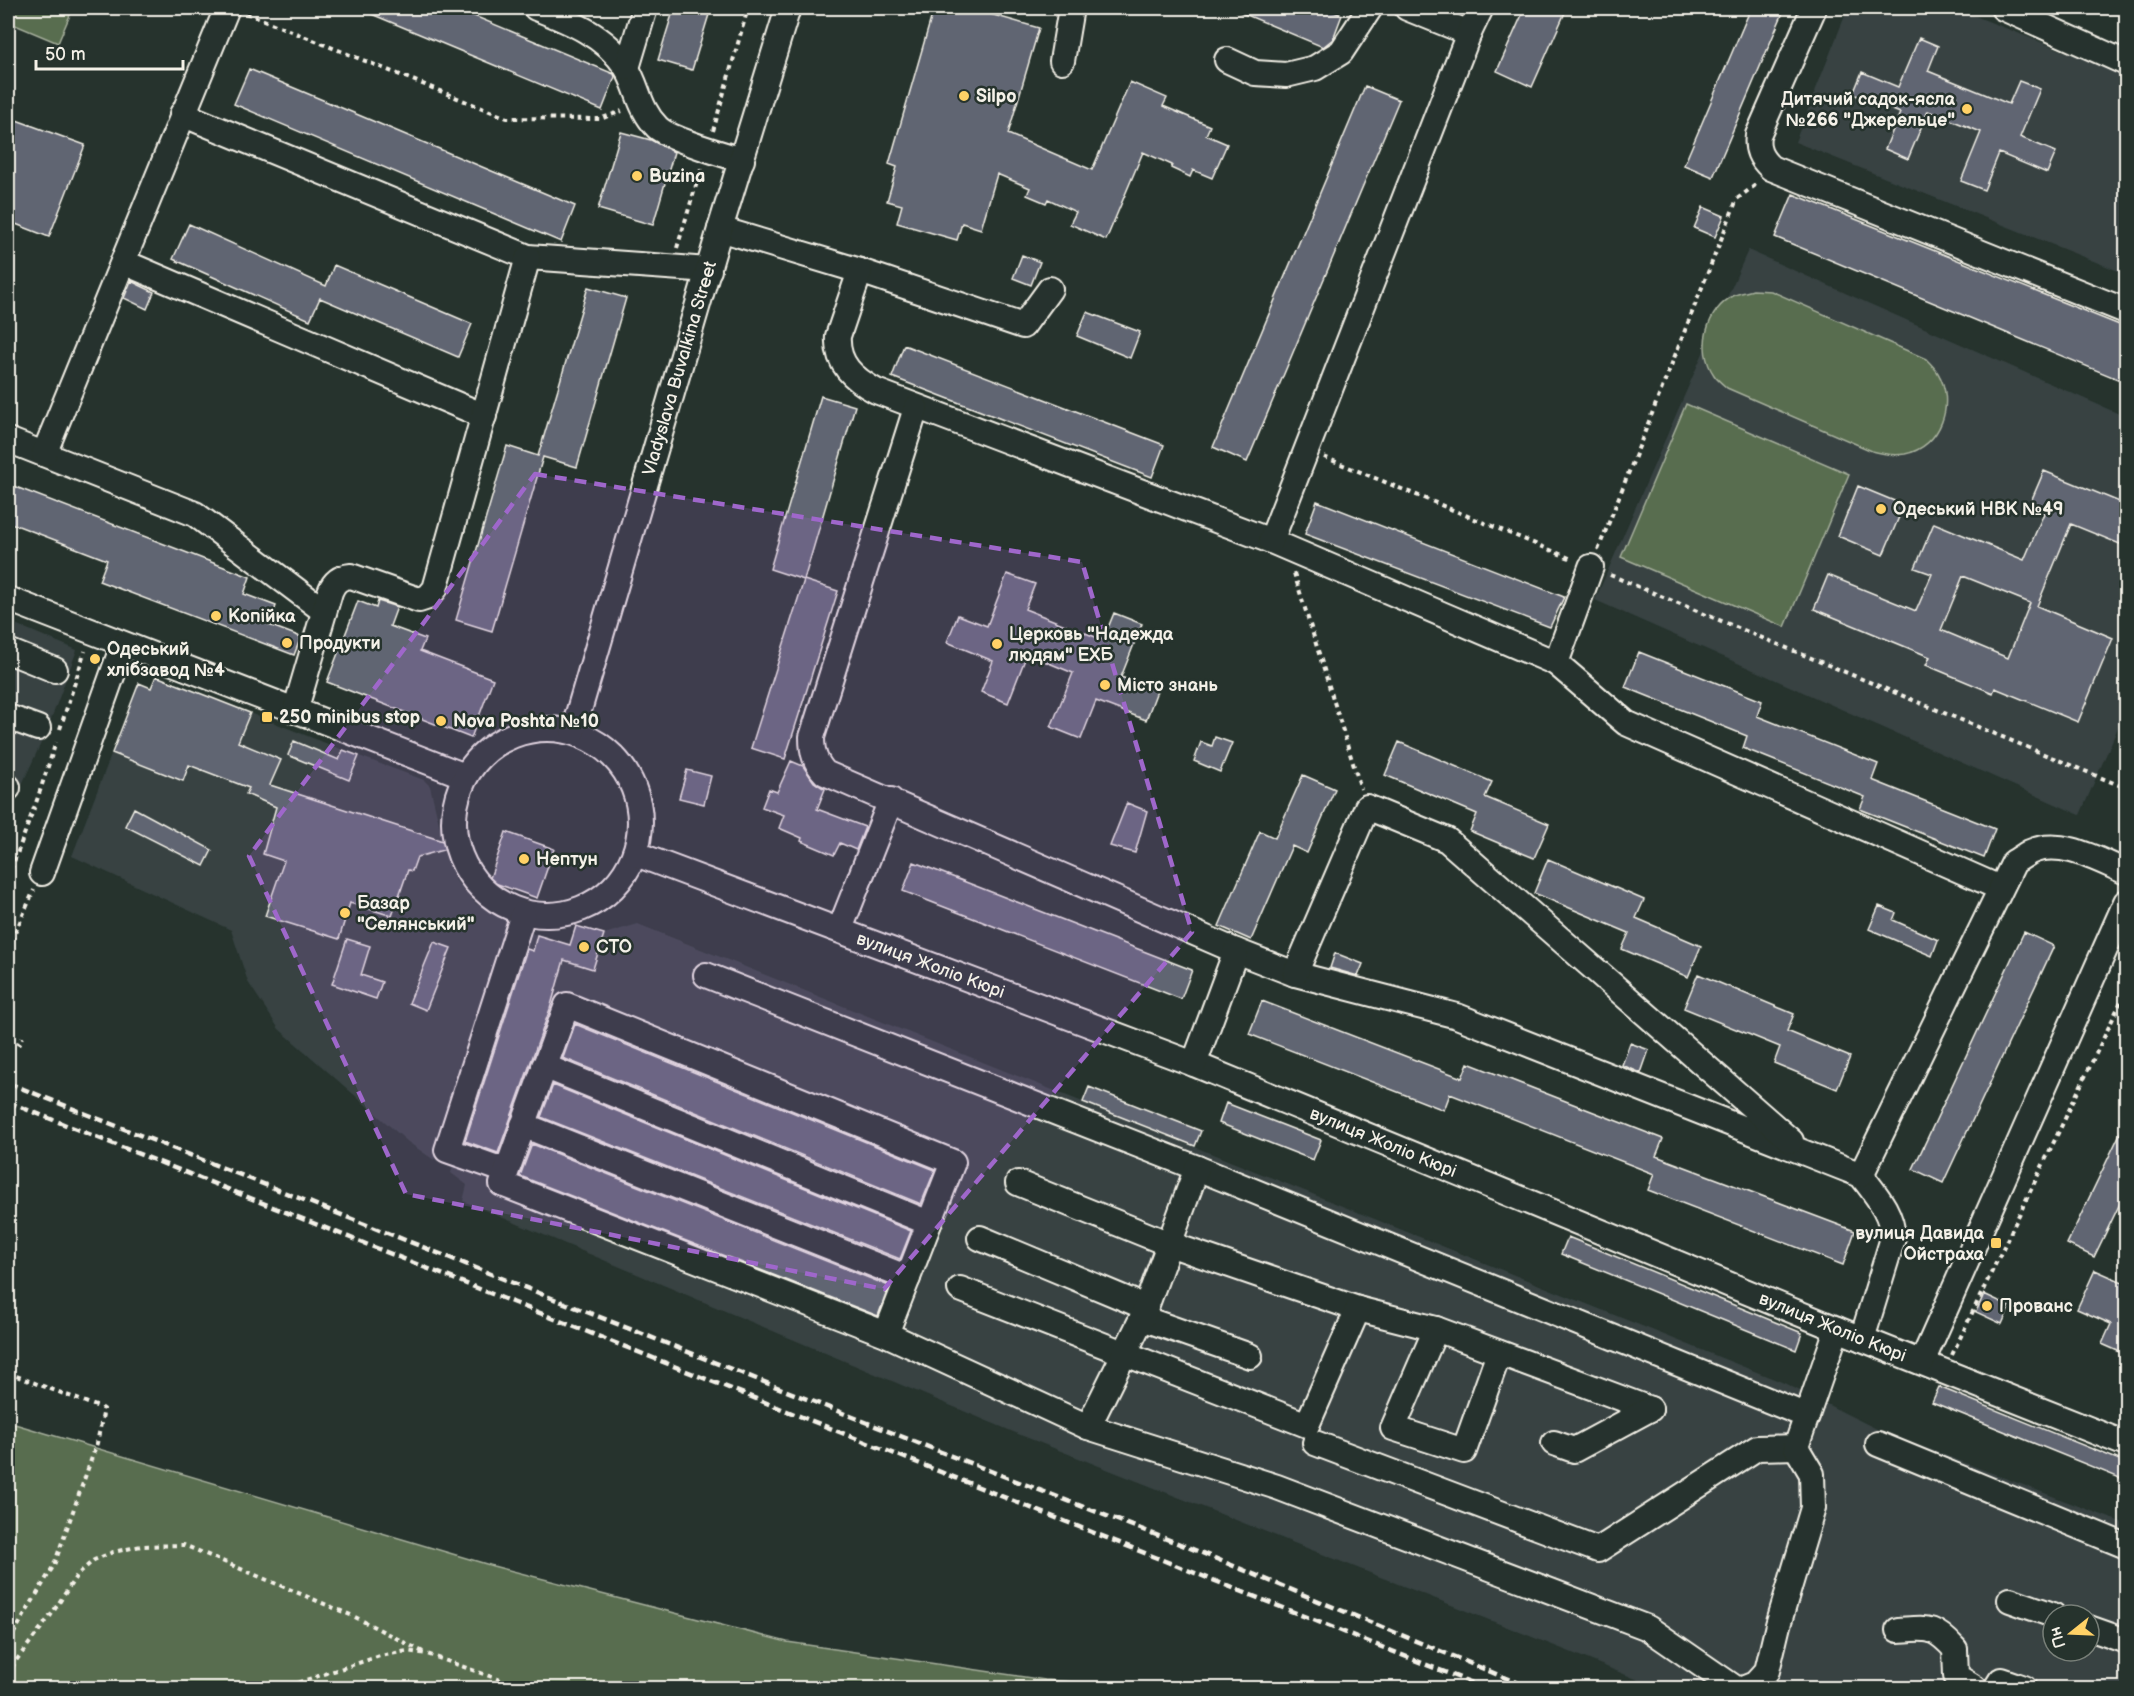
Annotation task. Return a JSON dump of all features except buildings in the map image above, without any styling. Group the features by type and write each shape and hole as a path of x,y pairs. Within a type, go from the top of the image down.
{"street":[{"path":"536,8 581,27 607,44 627,68 641,104 658,129 742,160"},
{"path":"627,68 645,8"},
{"name":"Vladyslava Buvalkina Street","path":"573,731 710,270 720,229 788,8"},
{"path":"1062,61 1071,8"},
{"path":"1227,60 1255,73 1286,75 1315,68 1341,52 1370,8"},
{"path":"1407,8 1469,33"},
{"path":"1278,544 1307,450 1469,33 1481,8"},
{"path":"1814,8 1758,135 1759,154 1771,168 2127,311"},
{"path":"2003,8 2127,63"},
{"path":"44,454 182,114 234,10"},
{"path":"182,114 528,257 710,270"},
{"path":"720,229 860,271 1023,326 1050,289"},
{"path":"295,711 324,611 335,582 345,576 364,579 414,599 424,599 432,594 528,257"},
{"path":"123,262 484,416"},
{"path":"860,271 838,336 837,346 843,364 861,383 916,408 1278,544 1556,663 1626,723 2000,888"},
{"path":"916,408 812,737 812,752 817,764 825,773 1294,974 1457,1016 1861,1175 1890,1216 1893,1238 1862,1339"},
{"path":"8,440 195,514 324,611"},
{"path":"1556,663 1592,567"},
{"path":"8,599 465,776"},
{"path":"42,873 123,645"},
{"path":"8,651 55,670"},
{"path":"8,717 38,728"},
{"path":"541,728 573,731 601,744 623,765 637,793 641,823 636,854 621,881 598,901 569,913 523,914 463,877 465,866 455,836 455,806 465,776 484,752 511,735 541,728"},
{"path":"840,929 891,800"},
{"path":"1294,974 1367,807 1446,840 1804,1153"},
{"path":"1861,1175 2014,862 2031,852 2048,848 2066,848 2127,872"},
{"name":"вулиця Жоліо Кюрі","path":"636,854 1194,1064 1837,1329 2127,1444"},
{"path":"1922,1362 2127,902"},
{"path":"506,1171 447,1150 523,914"},
{"path":"1194,1064 1236,951"},
{"path":"706,975 1197,1168 1807,1416"},
{"path":"886,1334 953,1162 567,1005 502,1184 886,1334 1088,1427 1277,1487 1648,1628 1735,1689"},
{"path":"544,1066 929,1223"},
{"path":"523,1125 908,1278"},
{"path":"1088,1427 1143,1313 1197,1168"},
{"path":"1018,1183 1169,1244 1358,1309 1436,1329 1650,1409 1574,1450 1554,1443"},
{"path":"980,1238 1143,1313 1250,1356"},
{"path":"960,1289 1307,1425 1358,1309"},
{"path":"1436,1329 1393,1428 1464,1451 1499,1353"},
{"path":"1796,1447 1837,1329"},
{"path":"1315,1443 1598,1550 1757,1448 1796,1447"},
{"path":"1878,1444 2127,1546"},
{"path":"1746,1689 1755,1684 1767,1671 1778,1625 1814,1508 1812,1474 1796,1447"},
{"path":"2010,1600 2041,1611"},
{"path":"1898,1630 1925,1628 1941,1634 1955,1649 1956,1676 1974,1689"},
{"path":"2101,1632 2127,1641"},
{"path":"1996,1689 2001,1680 2024,1689"}],"path":[{"path":"234,10 507,117 600,119 641,104"},
{"path":"1592,567 1737,200 1761,182 1771,168"},
{"path":"1307,450 2127,788"},
{"path":"1278,544 1367,807"},
{"path":"8,878 37,800 91,633"},
{"path":"8,949 42,873"},
{"path":"1944,1371 2127,991"},
{"path":"8,1039 20,1044 22,1038"},
{"path":"8,1373 104,1409 97,1443 54,1565 8,1643"},
{"path":"8,1676 15,1662 51,1615 77,1575 94,1560 113,1552 141,1546 184,1545 353,1616 427,1654 523,1689"},
{"path":"281,1689 380,1656 407,1650 427,1654"}],"highlighted area":[{"path":"535,474 1082,562 1192,932 884,1289 406,1194 249,856"}],"shaded area":[{"name":"Дитячий садок-ясла №266 \"Джерельце\"","path":"1848,8 1955,8 2126,76 2126,274 1795,142"},
{"name":"Одеський НВК №49","path":"1748,250 2126,417 2126,709 2080,815 1595,600"},
{"path":"8,621 77,650 47,730 8,815"},
{"name":"Базар \"Селянський\"","path":"156,676 424,780 430,786 445,849 456,881 476,904 513,922 434,1160 408,1142 279,1029 248,982 231,930 72,856 139,683 151,688"},
{"path":"638,924 1784,1383 1881,1431 2126,1524 2126,1688 1658,1688 1023,1436 463,1201 467,1185 451,1173 524,931 552,939 548,955 593,969 604,934"}],"green space":[{"path":"8,8 73,8 58,43 8,22"},
{"path":"1753,290 1771,291 1926,359 1938,373 1946,397 1942,422 1928,443 1917,450 1901,455 1872,451 1727,388 1715,377 1709,365 1705,342 1707,330 1717,310 1725,301 1735,295"},
{"path":"1686,404 1849,474 1785,627 1621,557"},
{"path":"8,1422 493,1566 787,1642 1045,1680 1166,1688 8,1688"}],"railway":[{"path":"8,1083 941,1452 1190,1548 1530,1688"},
{"path":"8,1102 1485,1688"}],"place":[{"name":"Silpo","path":"964,96"},
{"name":"Дитячий садок-ясла №266 \"Джерельце\"","path":"1967,109"},
{"name":"Buzina","path":"637,176"},
{"name":"Одеський НВК №49","path":"1881,509"},
{"name":"Копійка","path":"216,616"},
{"name":"Продукти","path":"287,643"},
{"name":"Церковь \"Надежда людям\" ЕХБ","path":"997,644"},
{"name":"Одеський хлібзавод №4","path":"95,659"},
{"name":"Місто знань","path":"1105,685"},
{"name":"250 minibus stop","path":"267,717"},
{"name":"Nova Poshta №10","path":"441,721"},
{"name":"Нептун","path":"524,859"},
{"name":"Базар \"Селянський\"","path":"345,913"},
{"name":"СТО","path":"584,947"},
{"name":"вулиця Давида Ойстраха","path":"1996,1243"},
{"name":"Прованс","path":"1987,1306"}]}
